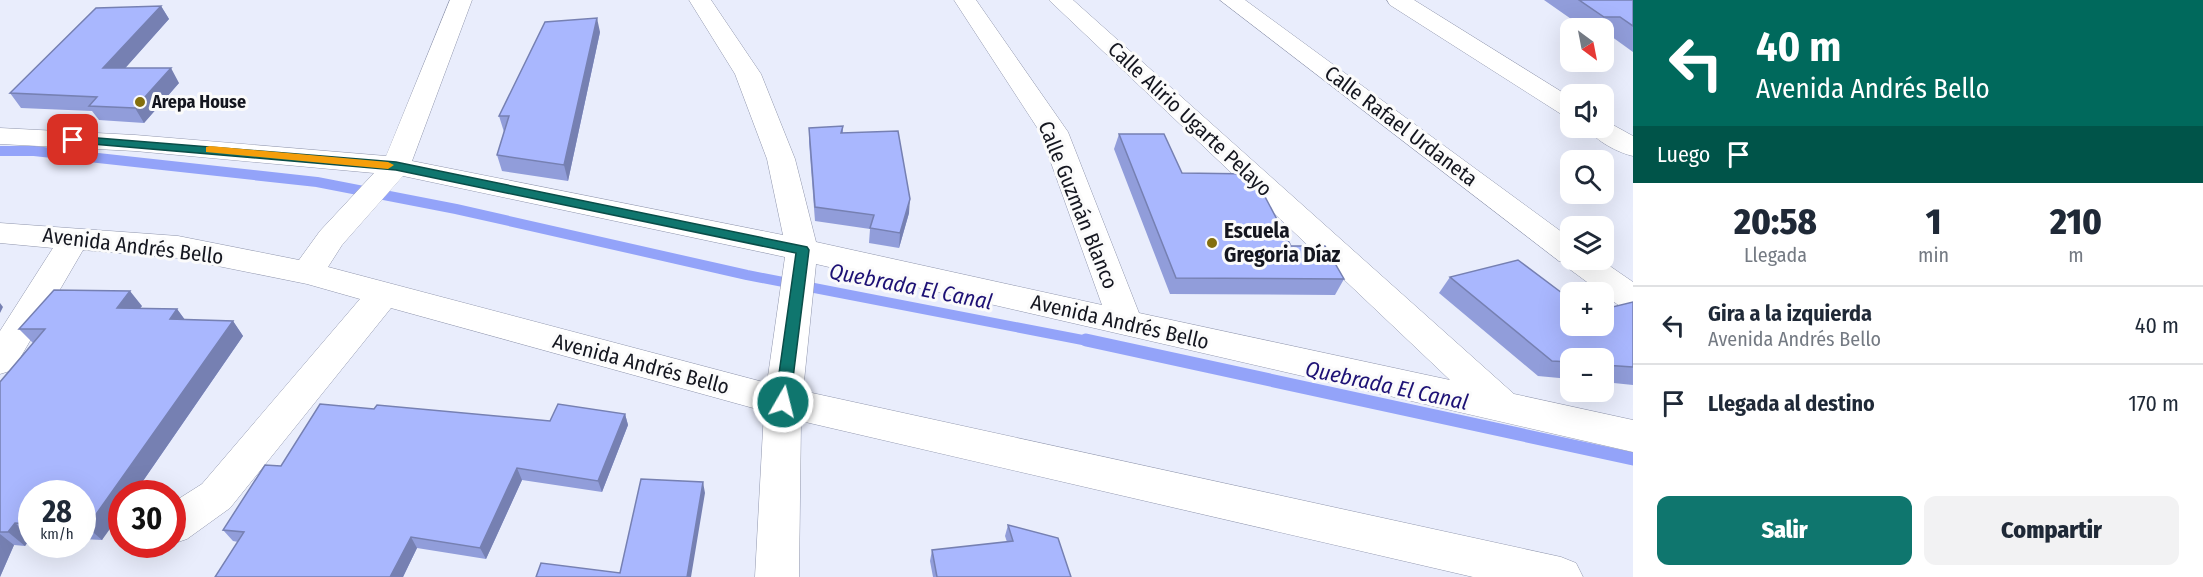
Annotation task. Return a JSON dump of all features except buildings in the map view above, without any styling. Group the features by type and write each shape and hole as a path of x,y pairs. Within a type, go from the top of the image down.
{"street":[{"path":"307,273 330,238 376,191 396,166 461,0"},
{"path":"700,0 748,74 782,159 802,250 799,289 783,402 777,577"},
{"name":"Calle Guzmán Blanco","path":"965,0 1054,132 1126,324"},
{"name":"Calle Alirio Ugarte Pelayo","path":"1060,0 1504,408"},
{"name":"Calle Rafael Urdaneta","path":"1231,0 1560,246"},
{"path":"1398,0 1560,102"},
{"name":"Avenida Andrés Bello","path":"0,136 135,143 396,166 802,250 1633,436"},
{"path":"1614,136 1633,148"},
{"name":"Avenida Andrés Bello","path":"0,232 178,247 307,273 783,402 1561,577"},
{"path":"0,360 75,238"},
{"path":"1593,270 1633,299"},
{"path":"186,516 216,496 383,294"}],"waterway":[{"name":"Quebrada El Canal","path":"0,151 34,151 42,152 0,151"},
{"name":"Quebrada El Canal","path":"42,152 317,182 456,209 747,275 1093,342"},
{"name":"Quebrada El Canal","path":"1086,340 1633,459"}],"slow traffic":[{"path":"210,150 388,165"}],"place":[{"name":"Arepa House","path":"140,102"},
{"name":"Escuela Gregoria Díaz","path":"1212,243"}],"route":[{"path":"73,140 135,143 396,166 802,250 799,289 783,402"}]}
